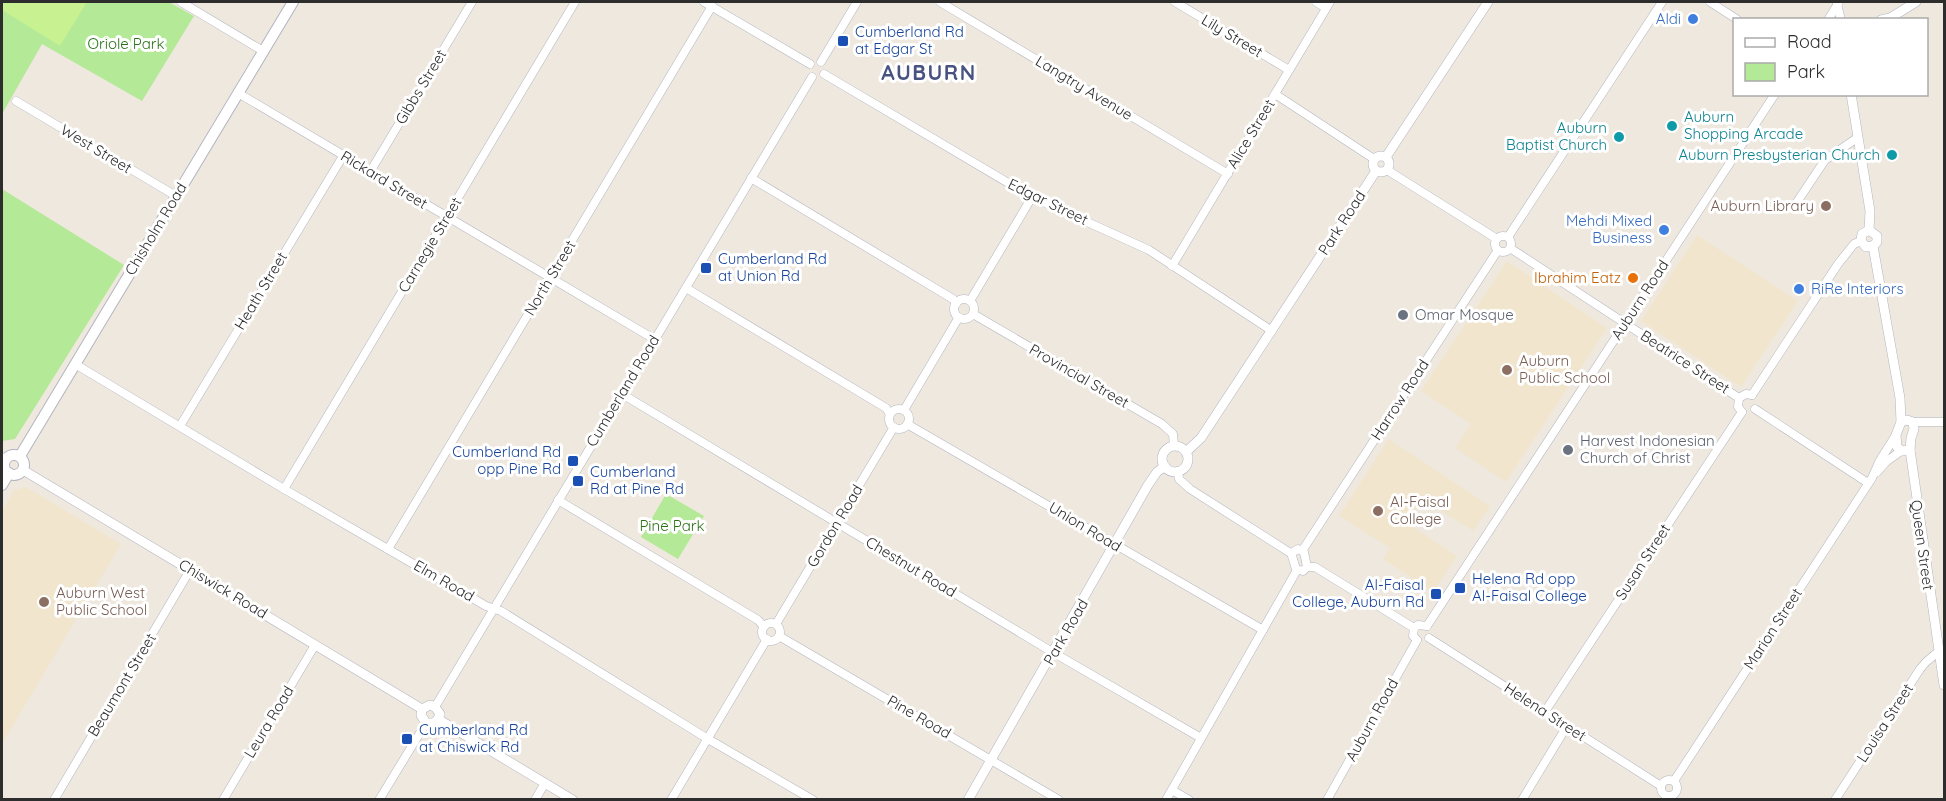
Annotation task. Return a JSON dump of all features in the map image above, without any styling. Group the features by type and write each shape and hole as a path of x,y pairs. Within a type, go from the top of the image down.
{"main road":[{"name":"Chisholm Road","path":"20,456 292,2"},
{"path":"11,455 20,456 25,464 23,470 18,474 9,473 5,468 3,458 11,455"},
{"path":"2,485 9,473"}],"street":[{"path":"181,2 263,51"},
{"name":"Gibbs Street","path":"370,172 471,2"},
{"name":"Carnegie Street","path":"284,489 575,2"},
{"path":"704,2 810,64"},
{"path":"821,62 857,2"},
{"name":"Langtry Avenue","path":"940,2 1227,174"},
{"name":"Lily Street","path":"1175,2 1289,70"},
{"path":"1316,2 1328,5"},
{"path":"1386,157 1488,2"},
{"path":"1508,237 1662,2"},
{"path":"1710,2 1734,18"},
{"path":"1890,18 1916,2"},
{"path":"1829,18 1838,3"},
{"path":"1838,3 1841,18"},
{"name":"Alice Street","path":"1172,266 1328,5"},
{"name":"North Street","path":"388,549 712,6"},
{"path":"815,61 821,62 825,66 824,74 820,77 812,77 808,70 810,64 815,61"},
{"name":"Edgar Street","path":"824,74 1032,198 1149,250 1272,331"},
{"name":"Cumberland Road","path":"435,707 812,77"},
{"name":"Rickard Street","path":"238,93 654,339"},
{"path":"1275,94 1374,159"},
{"name":"Auburn Road","path":"1426,626 1774,96"},
{"path":"1851,96 1870,211 1869,230"},
{"name":"West Street","path":"16,101 176,196"},
{"path":"1797,202 1825,160 1857,138"},
{"name":"Heath Street","path":"180,426 343,156"},
{"path":"1374,159 1378,156 1386,157"},
{"path":"1386,157 1389,165 1387,170"},
{"path":"1374,159 1373,167 1376,171 1387,170"},
{"path":"1387,170 1497,239"},
{"name":"Park Road","path":"1186,452 1201,438 1376,171"},
{"path":"751,178 953,299 956,304 955,313 959,317 968,318 973,314 974,306 970,301 961,300 956,304"},
{"path":"970,301 1032,198"},
{"path":"1869,230 1877,236 1877,242 1873,246 1866,247 1861,241 1862,234 1869,230"},
{"path":"1503,235 1508,237 1512,243 1510,248 1506,251 1498,250 1495,244 1497,239 1503,235"},
{"path":"1752,395 1838,264 1854,244 1861,241"},
{"path":"1873,246 1900,398 1909,424 1904,451 1895,444 1896,435 1909,424 1944,422"},
{"name":"Beatrice Street","path":"1510,248 1739,398"},
{"name":"Harrow Road","path":"1302,550 1498,250"},
{"path":"686,288 886,408 890,414 890,423 894,427 903,428 908,424 908,415 904,410 898,409 890,414"},
{"name":"Provincial Street","path":"973,314 1162,424 1173,434 1174,446"},
{"path":"904,410 959,317"},
{"name":"Elm Road","path":"75,364 284,489 493,608 813,800"},
{"name":"Chestnut Road","path":"622,394 836,524 1201,738"},
{"path":"1743,394 1752,395 1756,403 1755,409 1750,413 1742,412 1738,407 1739,398 1743,394"},
{"path":"1755,409 1870,481"},
{"name":"Susan Street","path":"1544,712 1742,412"},
{"name":"Union Road","path":"908,424 1263,630"},
{"name":"Gordon Road","path":"776,624 894,427"},
{"name":"Marion Street","path":"1870,481 1896,435"},
{"path":"1174,446 1181,447 1186,452 1187,464 1178,471 1171,471 1165,466 1164,453 1174,446"},
{"name":"Marion Street","path":"1674,781 1870,481 1887,461 1904,451"},
{"name":"Queen Street","path":"1904,451 1912,475 1944,685"},
{"name":"Park Road","path":"969,800 1148,485 1157,472 1165,466"},
{"name":"Chiswick Road","path":"23,470 422,709"},
{"path":"1166,800 1297,570 1292,554 1190,489 1179,478 1178,471"},
{"path":"558,500 758,620 764,627"},
{"path":"1292,554 1296,550 1302,550 1308,562 1303,571 1297,570"},
{"path":"1307,567 1315,567 1414,628"},
{"name":"Beaumont Street","path":"54,800 190,570"},
{"path":"769,623 776,624 780,631 779,636 775,640 767,639 763,634 764,627 769,623"},
{"path":"1418,625 1426,626 1430,630 1429,638 1425,641 1417,640 1413,636 1414,628 1418,625"},
{"name":"Pine Road","path":"779,636 1059,800"},
{"name":"Helena Street","path":"1429,638 1662,786"},
{"path":"671,800 767,639"},
{"name":"Auburn Road","path":"1327,800 1417,640"},
{"name":"Leura Road","path":"223,800 315,645"},
{"name":"Louisa Street","path":"1835,800 1920,669 1939,651"},
{"path":"430,705 439,711 438,719 434,723 426,723 421,715 422,709 430,705"},
{"path":"438,719 573,800"},
{"path":"379,800 426,723"},
{"path":"1522,800 1567,726"},
{"path":"1666,780 1674,781 1677,797 1665,794 1662,786 1666,780"},
{"path":"535,800 545,783"},
{"path":"1172,790 1189,800"}],"shaded area":[{"name":"Auburn Public School","path":"1697,235 1798,301 1741,387 1641,321"},
{"name":"Auburn Public School","path":"1507,261 1607,328 1506,482 1455,448 1471,424 1421,391"},
{"name":"Al-Faisal College","path":"1389,439 1490,506 1473,531 1423,499 1407,523 1457,556 1433,592 1383,559 1390,548 1339,516"},
{"name":"Auburn West Public School","path":"26,487 121,544 2,744 2,512 14,490"}],"green space":[{"name":"Oriole Park","path":"2,2 169,2 194,16 142,101 42,44 2,114"},
{"path":"2,2 87,2 60,46 2,10"},
{"path":"2,189 124,265 15,439 2,441"},
{"name":"Pine Park","path":"666,494 704,516 678,559 641,537"}],"place":[{"name":"Aldi","path":"1693,19"},
{"name":"Cumberland Rd at Edgar St","path":"843,41"},
{"name":"Auburn Shopping Arcade","path":"1672,126"},
{"name":"Auburn Baptist Church","path":"1619,137"},
{"name":"Auburn Presbysterian Church","path":"1892,155"},
{"name":"Auburn Library","path":"1826,206"},
{"name":"Mehdi Mixed Business","path":"1664,230"},
{"name":"Cumberland Rd at Union Rd","path":"706,268"},
{"name":"Ibrahim Eatz","path":"1633,278"},
{"name":"RiRe Interiors","path":"1799,289"},
{"name":"Omar Mosque","path":"1403,315"},
{"name":"Auburn Public School","path":"1507,370"},
{"name":"Harvest Indonesian Church of Christ","path":"1568,450"},
{"name":"Cumberland Rd opp Pine Rd","path":"573,461"},
{"name":"Cumberland Rd at Pine Rd","path":"578,481"},
{"name":"Al-Faisal College","path":"1378,511"},
{"name":"Helena Rd opp Al-Faisal College","path":"1460,588"},
{"name":"Al-Faisal College, Auburn Rd","path":"1436,594"},
{"name":"Auburn West Public School","path":"44,602"},
{"name":"Cumberland Rd at Chiswick Rd","path":"407,739"}],"district":[{"name":"AUBURN","path":"929,73"}]}
